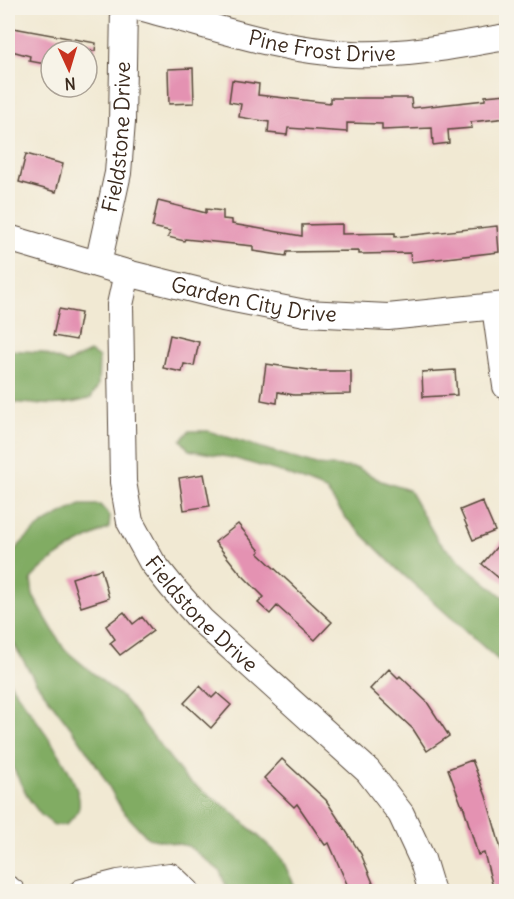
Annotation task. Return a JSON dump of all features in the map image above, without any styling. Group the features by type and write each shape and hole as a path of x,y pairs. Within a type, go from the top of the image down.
{"street":[{"name":"Fieldstone Drive","path":"98,264 118,173 122,122 124,8"},
{"name":"Pine Frost Drive","path":"143,8 273,44 351,54 404,53 507,38"},
{"name":"Garden City Drive","path":"8,238 127,273 224,297 305,313 388,317 501,306"},
{"name":"Fieldstone Drive","path":"127,273 120,305 123,482 130,522 152,562 202,621 368,771 401,814 422,859 432,891"},
{"path":"501,306 507,386"},
{"path":"82,891 118,883 170,876 187,891"},
{"path":"8,889 12,891"}],"green space":[{"path":"8,350 40,352 67,363 90,352 99,358 98,386 91,398 70,403 8,402"},
{"path":"189,431 208,431 316,465 358,468 381,481 409,490 438,541 506,599 506,667 397,569 346,518 326,490 281,472 233,458 189,450 181,440"},
{"path":"81,505 100,505 110,516 109,528 67,550 39,571 31,579 33,596 64,649 125,700 186,779 229,809 281,857 297,891 228,891 220,871 188,846 148,838 122,810 99,769 36,682 12,641 8,620 8,558 40,526"},
{"path":"8,680 52,742 72,778 78,794 79,807 66,825 54,825 41,815 29,799 8,758"}],"building":[{"path":"8,27 74,39 39,39 39,63 29,61 30,56 8,50"},
{"path":"193,68 194,103 169,104 168,69"},
{"path":"232,80 259,84 258,95 330,103 330,98 411,98 412,108 485,100 485,96 507,94 507,118 471,122 472,128 448,130 449,143 433,145 432,128 382,130 382,124 347,123 347,132 288,128 287,135 268,133 269,122 239,117 241,104 229,102"},
{"path":"26,154 63,164 56,192 19,182"},
{"path":"158,201 206,213 206,209 223,211 223,219 232,220 232,224 302,236 302,225 342,224 342,234 395,233 395,237 497,226 499,252 411,262 410,253 287,252 286,256 253,251 253,246 185,239 184,241 168,237 170,231 152,227"},
{"path":"59,309 81,313 76,340 53,336"},
{"path":"170,335 199,342 194,366 184,364 182,372 163,368"},
{"path":"266,364 316,371 351,371 351,394 294,395 278,392 277,403 261,400"},
{"path":"455,370 457,395 423,397 422,372"},
{"path":"204,474 210,506 184,510 179,478"},
{"path":"482,501 495,531 473,540 460,510"},
{"path":"238,524 260,551 258,553 332,622 315,640 277,606 270,614 258,603 264,597 240,573 215,542"},
{"path":"507,535 507,585 482,564"},
{"path":"101,569 109,598 81,607 72,578"},
{"path":"124,612 133,624 142,617 153,631 120,655 110,643 115,639 106,626"},
{"path":"389,669 398,678 400,676 427,702 449,736 427,751 413,729 370,689"},
{"path":"200,686 212,698 217,693 231,705 211,728 184,703"},
{"path":"282,759 326,800 361,854 375,888 366,891 350,891 329,843 325,845 297,804 294,807 264,778"},
{"path":"472,760 486,796 507,870 507,891 494,891 484,853 478,855 463,805 448,769"}]}
